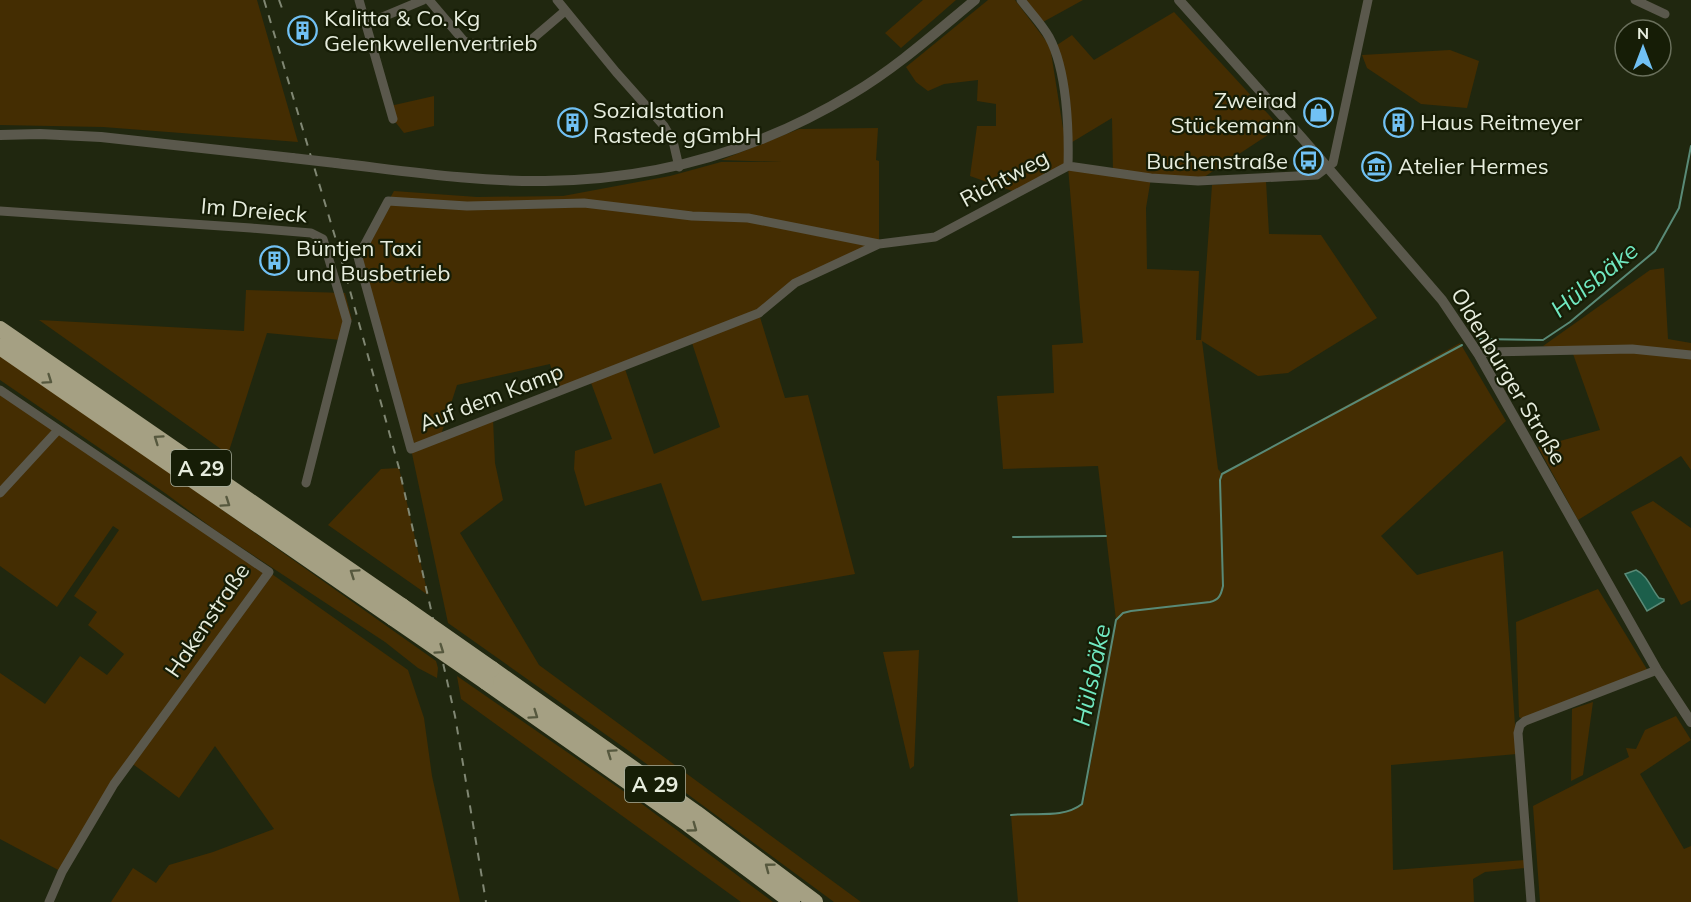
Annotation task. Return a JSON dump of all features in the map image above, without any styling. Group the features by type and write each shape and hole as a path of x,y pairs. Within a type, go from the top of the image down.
{"highway":[{"name":"A 29","path":"0,329 398,612 696,813 815,902"},
{"name":"A 29","path":"0,346 398,612"},
{"name":"A 29","path":"489,675 792,902"}],"street":[{"path":"359,0 393,119"},
{"path":"366,24 423,0"},
{"path":"429,0 468,43 524,46 565,11"},
{"path":"557,0 664,126 672,141 679,166"},
{"path":"0,135 61,134 101,137 475,178 579,180 643,173 726,153 798,124 846,98 896,64 975,0"},
{"path":"1021,0 1054,47 1065,96 1069,129 1068,166"},
{"name":"Oldenburger Straße","path":"1179,0 1442,300 1479,355 1657,670 1691,722"},
{"path":"1328,168 1333,163 1368,0"},
{"path":"1635,0 1665,14"},
{"name":"Richtweg","path":"879,244 935,237 1068,166 1198,181 1317,175 1328,168"},
{"name":"Auf dem Kamp","path":"388,201 467,206 584,203 692,216 748,218 879,244 795,283 759,314 411,449 358,257 388,201"},
{"name":"Im Dreieck","path":"0,212 251,228 312,234 322,239 347,321 306,483"},
{"path":"1479,355 1486,352 1632,349 1691,355"},
{"name":"Hakenstraße","path":"0,390 269,572 114,784 59,878 49,902"},
{"path":"0,493 58,430"},
{"path":"1531,902 1518,733 1520,725 1525,721 1657,670"}],"shaded area":[{"path":"0,0 257,0 298,142 103,127 0,125"},
{"path":"923,0 956,0 901,48 885,33"},
{"path":"988,0 1015,0 1050,46 1063,128 1068,129 1054,47 1072,35 1094,60 1174,12 1280,127 1198,181 1151,178 1146,208 1147,269 1199,271 1196,340 1201,340 1212,185 1266,181 1269,234 1321,235 1377,318 1288,373 1258,376 1202,341 1218,469 1222,474 1460,343 1506,421 1381,536 1417,575 1503,551 1517,754 1391,765 1393,870 1525,860 1525,868 1485,872 1473,879 1474,902 1018,902 1011,815 1059,813 1077,807 1084,801 1116,620 1098,466 1003,469 997,396 1054,393 1052,345 1083,343 1068,167 1018,193 970,176 977,126 996,126 996,104 977,101 978,80 944,84 928,91 916,82 906,67","holes":["1112,118 1113,172 1069,166 1069,144"]},
{"path":"1026,0 1083,0 1043,22"},
{"path":"1450,50 1479,61 1467,108 1421,104 1367,68 1362,55"},
{"path":"434,96 434,126 404,133 393,119 390,106"},
{"path":"878,128 876,160 879,161 879,244 795,283 759,314 785,398 808,395 855,574 702,601 661,483 585,506 574,469 575,451 612,439 590,380 624,366 654,454 720,427 692,343 748,317 558,390 550,364 457,385 440,438 493,419 495,463 503,500 460,533 539,665 861,902 834,902 629,751 448,623 411,449 355,261 394,191 477,197 563,196 670,176 721,162 782,162 721,160 799,129"},
{"path":"1664,268 1668,339 1691,343 1691,470 1681,456 1578,520 1538,447 1600,430 1572,351 1543,346 1650,270"},
{"path":"246,290 345,293 352,320 347,321 341,340 267,333 228,454 39,320 244,331"},
{"path":"0,356 129,444 436,661 437,678 418,668 385,642 215,530 0,380"},
{"path":"0,391 269,572 408,670 424,718 432,776 460,902 111,902 133,868 156,883 169,865 213,852 274,829 215,746 179,798 130,762 62,872 0,839 0,673 45,704 80,656 107,675 124,654 88,625 97,612 74,596 119,530 113,526 57,607 0,566"},
{"path":"399,468 428,595 328,525 381,469"},
{"path":"1653,501 1691,528 1691,600 1681,605 1631,512"},
{"path":"1636,570 1646,578 1659,598 1664,599 1647,611 1625,574"},
{"path":"1598,589 1648,671 1524,720 1519,717 1516,622"},
{"path":"919,650 914,766 910,769 883,652"},
{"path":"457,676 642,804 773,902 741,902 461,699"},
{"path":"1593,702 1583,775 1571,781 1572,709"},
{"path":"1676,716 1691,740 1640,774 1684,849 1691,846 1691,902 1540,902 1533,806 1629,757 1626,748 1636,749 1645,730"}],"waterway":[{"name":"Hülsbäke","path":"1480,339 1543,340 1570,322 1655,251 1679,208 1691,146"},
{"name":"Hülsbäke","path":"1011,815 1066,812 1082,804 1116,620 1123,613 1131,611 1210,602 1219,597 1223,586 1220,480 1222,474 1462,345"},
{"path":"1013,537 1106,536"}],"railway":[{"path":"264,0 336,240 399,468 455,716 486,902"},
{"path":"279,0 283,11"}],"place":[{"name":"Kalitta & Co. Kg Gelenkwellenvertrieb","path":"303,31"},
{"name":"Zweirad Stückemann","path":"1318,113"},
{"name":"Haus Reitmeyer","path":"1399,122"},
{"name":"Sozialstation Rastede gGmbH","path":"572,123"},
{"name":"Buchenstraße","path":"1309,161"},
{"name":"Atelier Hermes","path":"1377,166"},
{"name":"Büntjen Taxi und Busbetrieb","path":"275,261"}]}
